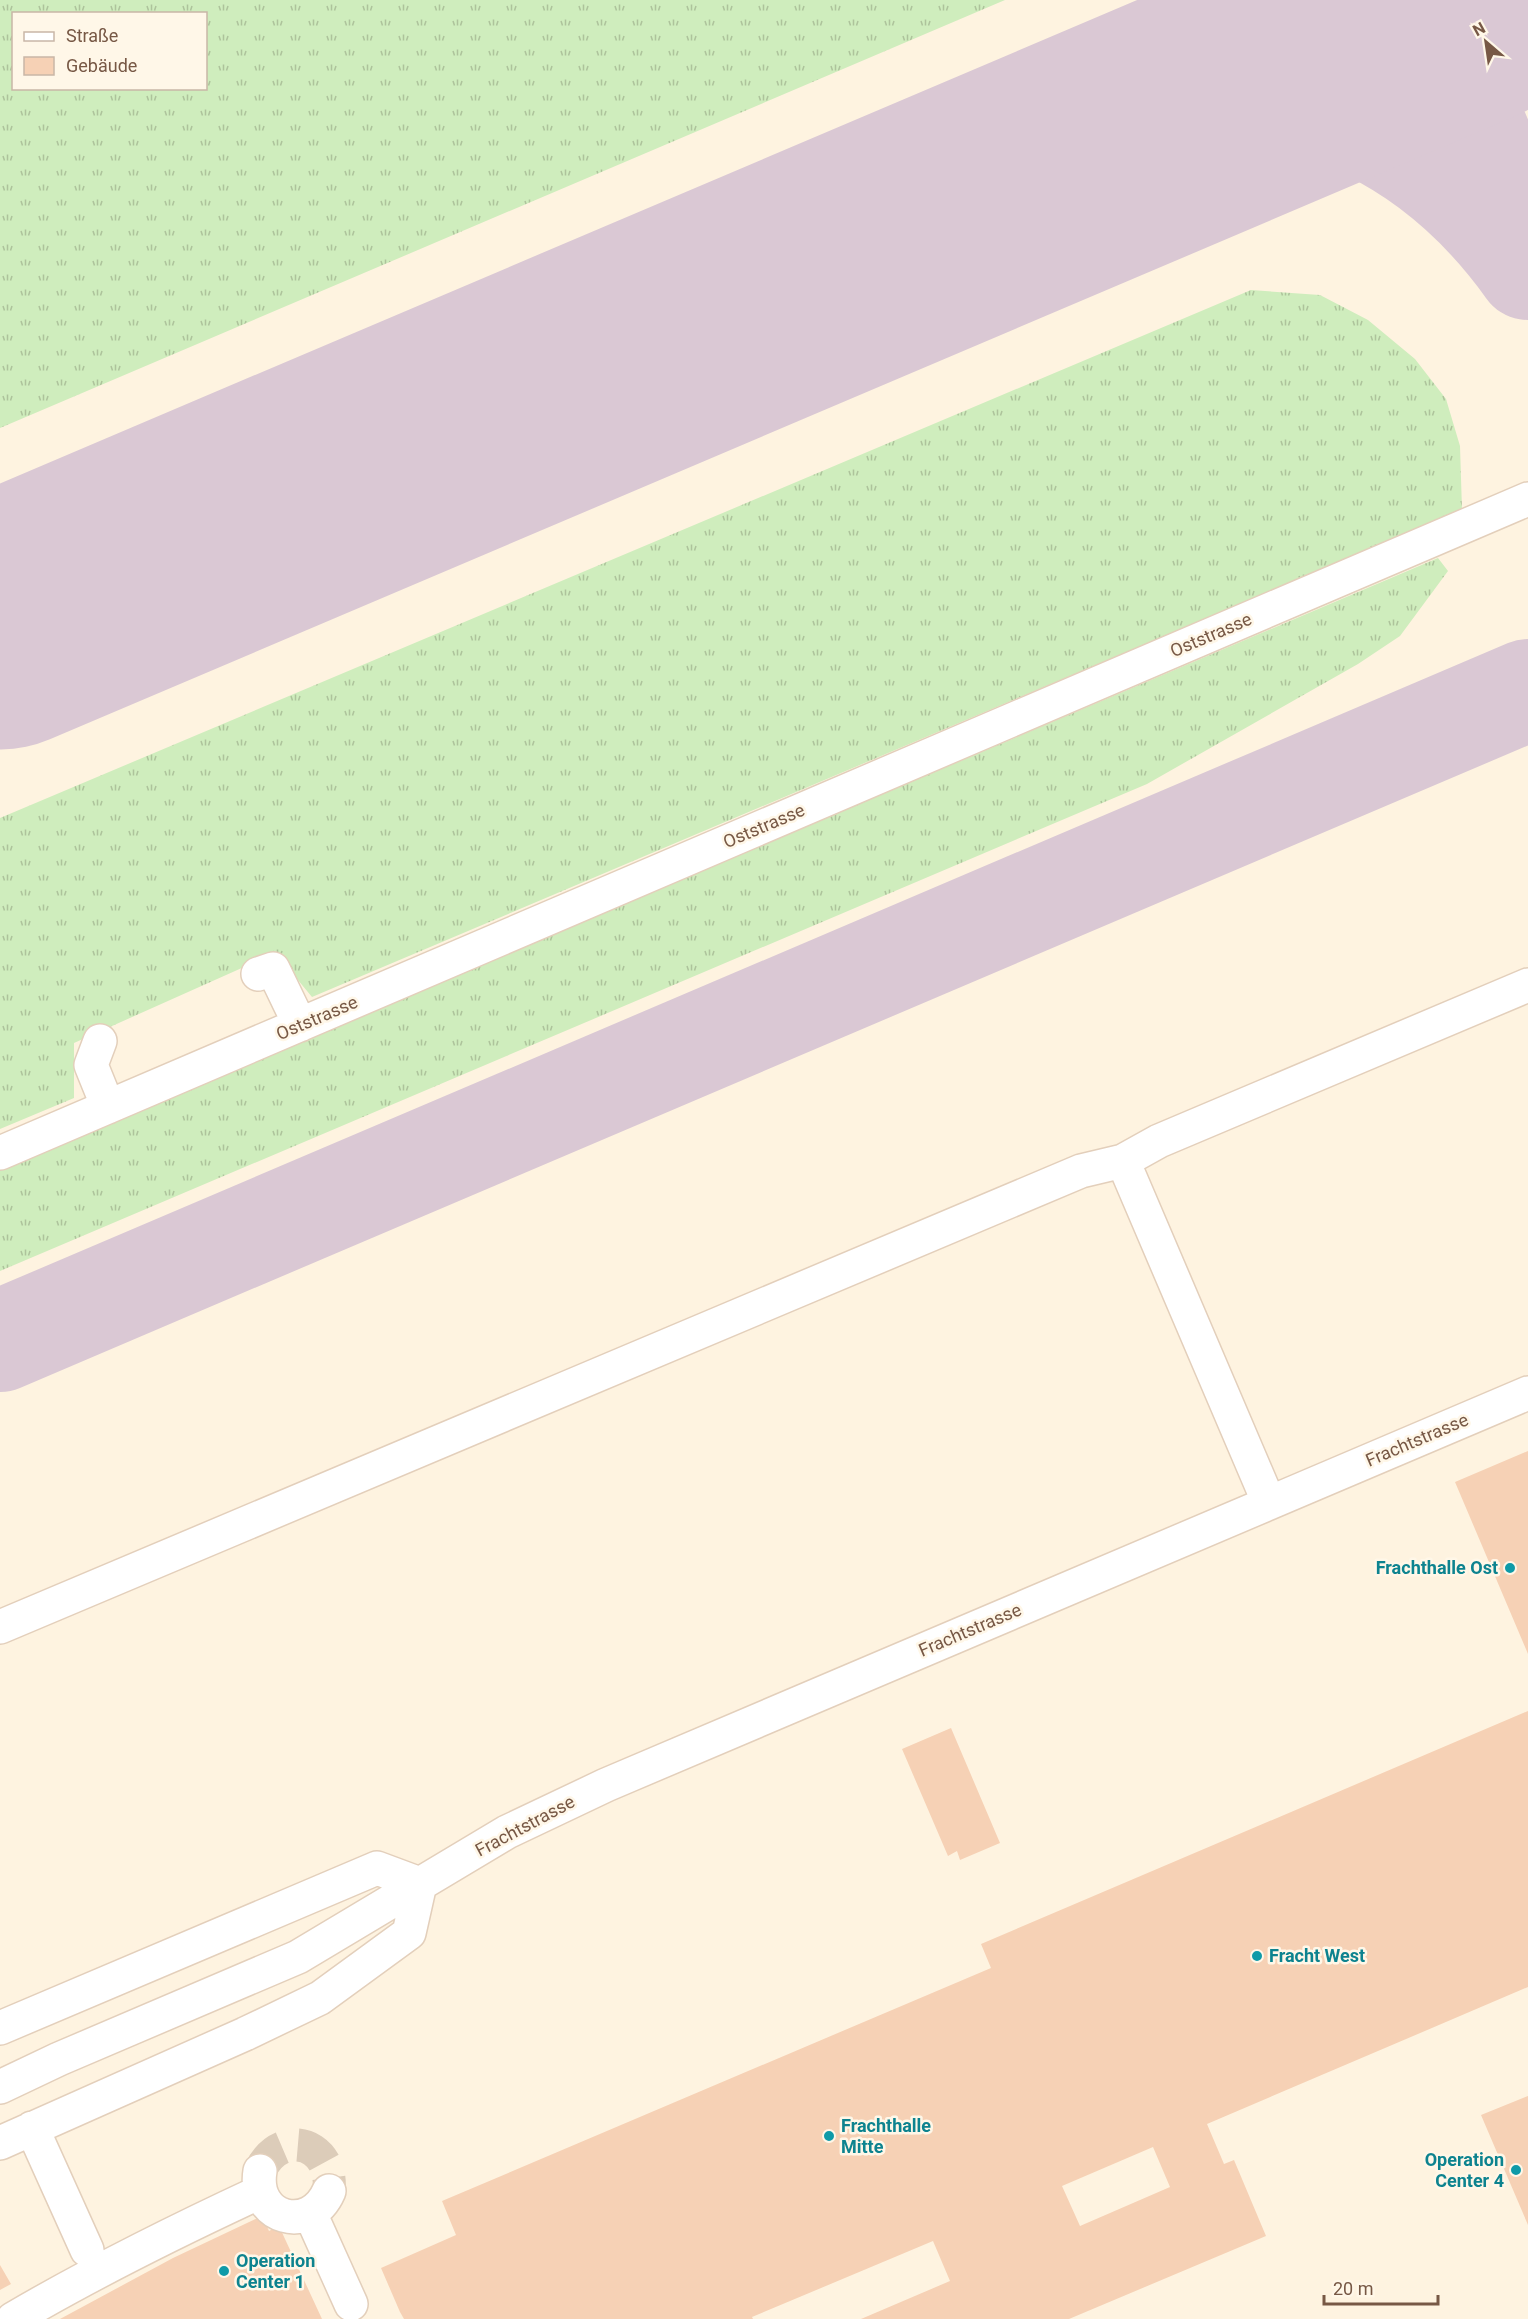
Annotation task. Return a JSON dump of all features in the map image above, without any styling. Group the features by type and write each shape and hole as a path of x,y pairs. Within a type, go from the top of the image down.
{"lane":[{"name":"Oststrasse","path":"0,1153 1528,499"},
{"path":"258,974 273,969 300,1025"},
{"path":"0,1627 1081,1171 1123,1161 1159,1141 1528,985"},
{"path":"100,1041 91,1065 108,1107"},
{"path":"1123,1161 1269,1503"},
{"name":"Frachtstrasse","path":"0,2087 59,2059 298,1957 507,1832 596,1790 1528,1394"},
{"path":"0,2028 377,1868 420,1884 409,1933 320,1998 252,2031 0,2143"},
{"path":"32,2128 87,2250"},
{"path":"13,2319 61,2291 181,2229 260,2182 266,2203 275,2211 286,2216 298,2217 320,2202 351,2304"}],"green space":[{"path":"0,0 1005,0 0,428"},
{"path":"1251,290 1320,295 1368,320 1415,359 1446,399 1460,446 1462,510 312,997 278,956 244,967 74,1043 74,1098 0,1129 0,818"},
{"path":"1438,558 1448,571 1400,636 1358,664 1147,784 0,1271 0,1169"}],"building":[{"name":"Frachthalle Ost","path":"1528,1451 1528,1654 1455,1482"},
{"path":"1528,1711 1528,1987 1207,2124 1224,2164 1234,2160 1266,2236 1069,2319 861,2319 950,2281 933,2241 752,2317 753,2319 404,2319 381,2268 456,2235 442,2201 991,1968 981,1944","holes":["1153,2147 1170,2187 1080,2226 1062,2186"]},
{"path":"951,1728 1000,1843 960,1860 957,1851 948,1856 902,1749"},
{"name":"Operation Center 4","path":"1528,2096 1528,2225 1481,2115"},
{"name":"Operation Center 1","path":"262,2216 269,2231 279,2226 322,2319 60,2319 173,2258"},
{"path":"0,2265 11,2284 0,2290"}],"taxiway":[{"path":"1179,119 1223,97 1250,74 1277,39 1297,0"},
{"path":"1422,0 1522,236"},
{"path":"1141,137 1190,116 1248,99 1288,102 1337,116 1370,130 1401,147 1430,167 1483,214 1528,269"},
{"path":"0,1341 1528,690"}],"runway":[{"path":"0,622 1463,0"}],"tunnel":[{"path":"260,2171 269,2157 280,2149 292,2145 304,2146 315,2152 323,2161 328,2174 329,2191"}],"place":[{"name":"Frachthalle Ost","path":"1510,1568"},
{"name":"Fracht West","path":"1257,1956"},
{"name":"Frachthalle Mitte","path":"829,2136"},
{"name":"Operation Center 4","path":"1516,2170"},
{"name":"Operation Center 1","path":"224,2271"}]}
